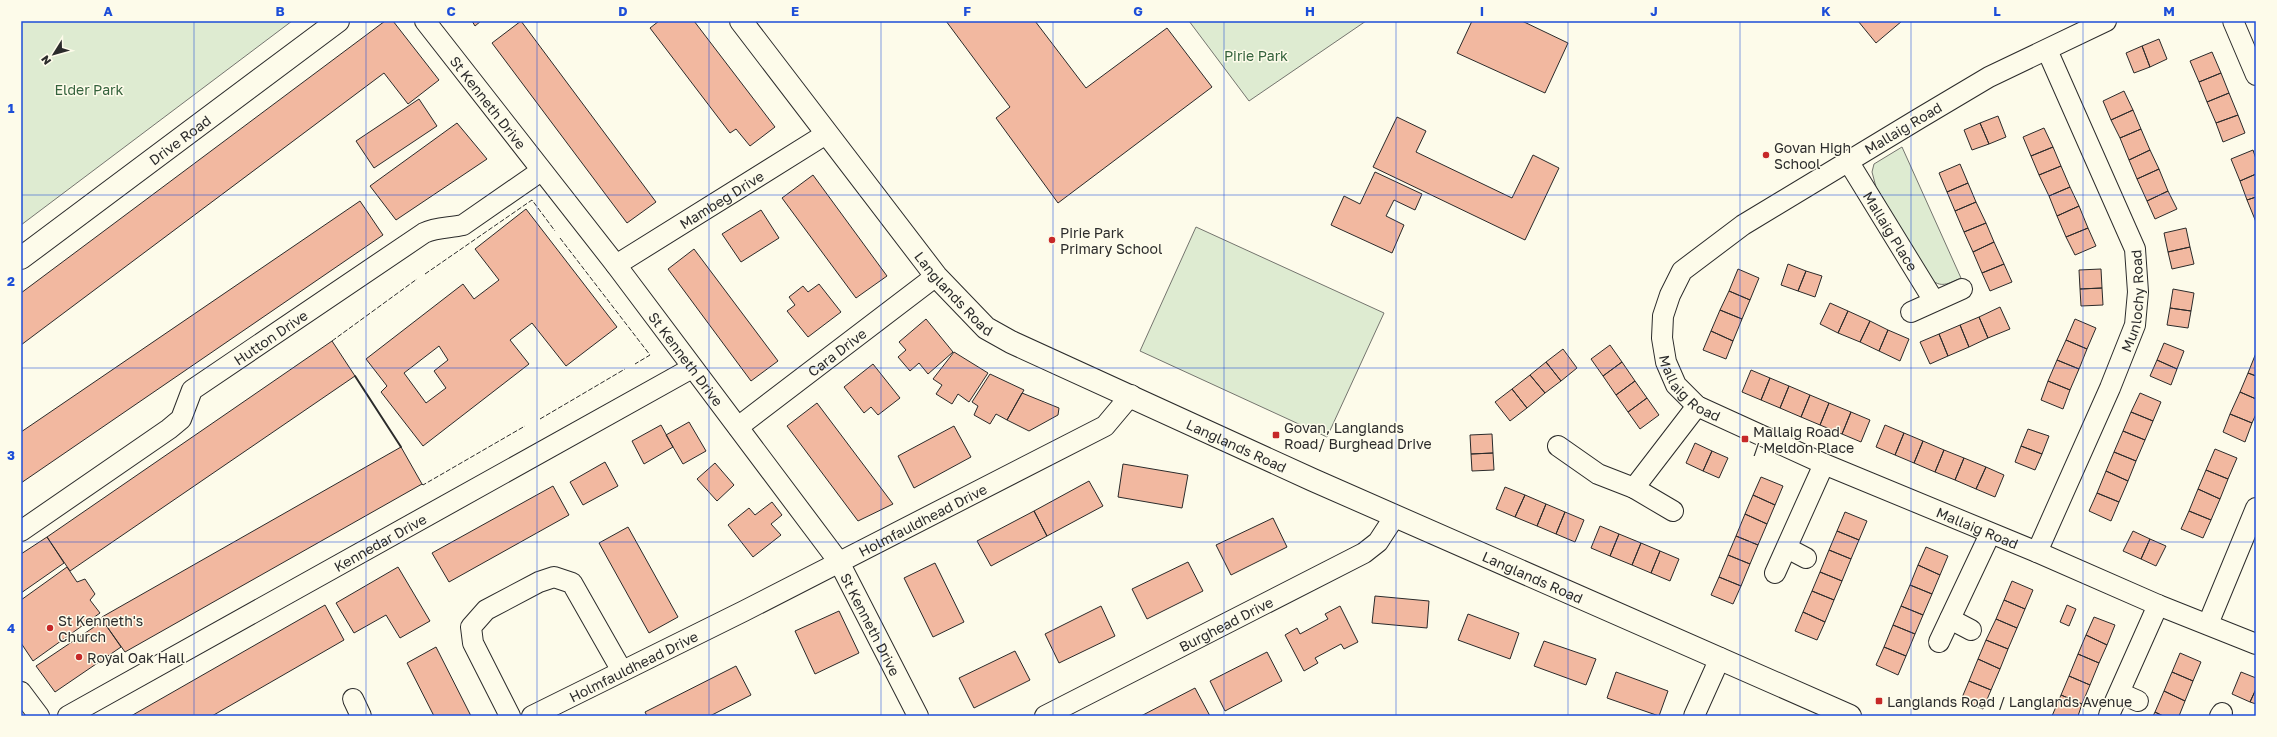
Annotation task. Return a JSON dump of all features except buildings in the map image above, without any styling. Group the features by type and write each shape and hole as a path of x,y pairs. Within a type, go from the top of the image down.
{"street":[{"name":"Drive Road","path":"21,258 338,21"},
{"name":"St Kenneth Drive","path":"425,21 616,265 839,562 918,716"},
{"name":"Langlands Road","path":"741,21 936,276 986,328 1011,342 1131,395 1395,516 1850,716"},
{"name":"Mallaig Road","path":"2106,21 1990,77 1743,225 1682,271 1670,295 1663,316 1662,338 1666,362 1676,385 1697,406 1824,464 1990,534 2037,552 2158,605 2256,644"},
{"path":"2232,21 2256,75"},
{"name":"Munlochy Road","path":"2037,552 2110,388 2135,325 2138,292 2134,249 2047,50"},
{"name":"Mambeg Drive","path":"616,265 826,134"},
{"name":"Mallaig Place","path":"1848,161 1934,301"},
{"name":"Hutton Drive","path":"21,531 169,429 181,419 192,390 424,233 434,228 448,229 463,225 541,171"},
{"name":"Cara Drive","path":"738,427 936,276"},
{"path":"1911,312 1962,289"},
{"name":"Kennedar Drive","path":"68,716 692,368"},
{"name":"Holmfauldhead Drive","path":"532,716 839,562 1105,426 1131,395"},
{"path":"1634,488 1697,406"},
{"path":"1558,446 1598,474 1634,488 1673,510"},
{"path":"1775,573 1824,464"},
{"path":"2208,624 2256,508"},
{"name":"Burghead Drive","path":"1045,716 1364,553 1378,542 1395,516"},
{"path":"1939,642 1990,534"},
{"path":"1787,548 1806,558"},
{"path":"510,716 473,643 471,627 486,610 539,582 554,577 572,583 622,671"},
{"path":"2109,715 2158,605"},
{"path":"1950,619 1971,630"},
{"path":"1694,716 1720,658"},
{"path":"21,692 39,716"},
{"path":"2120,693 2138,701"}],"green space":[{"name":"Elder Park","path":"21,21 292,21 21,225"},
{"name":"Pirie Park","path":"1189,21 1366,21 1249,101"},
{"path":"1902,147 1961,278 1950,283 1939,284 1932,280 1876,187 1872,172 1874,164"},
{"path":"1196,227 1384,313 1327,437 1140,351"}],"fence":[{"path":"425,274 532,200 555,231"},
{"path":"560,238 650,355 635,364"},
{"path":"332,341 417,279"},
{"path":"540,419 625,369"},
{"path":"422,484 423,485 525,426"}],"wall":[{"path":"355,376 401,447"}],"place":[{"name":"Govan High School","path":"1766,155"},
{"name":"Pirie Park Primary School","path":"1052,240"},
{"name":"Govan, Langlands Road/ Burghead Drive","path":"1276,435"},
{"name":"Mallaig Road / Meldon Place","path":"1745,439"},
{"name":"St Kenneth's Church","path":"50,628"},
{"name":"Royal Oak Hall","path":"79,657"},
{"name":"Langlands Road / Langlands Avenue","path":"1879,701"}]}
